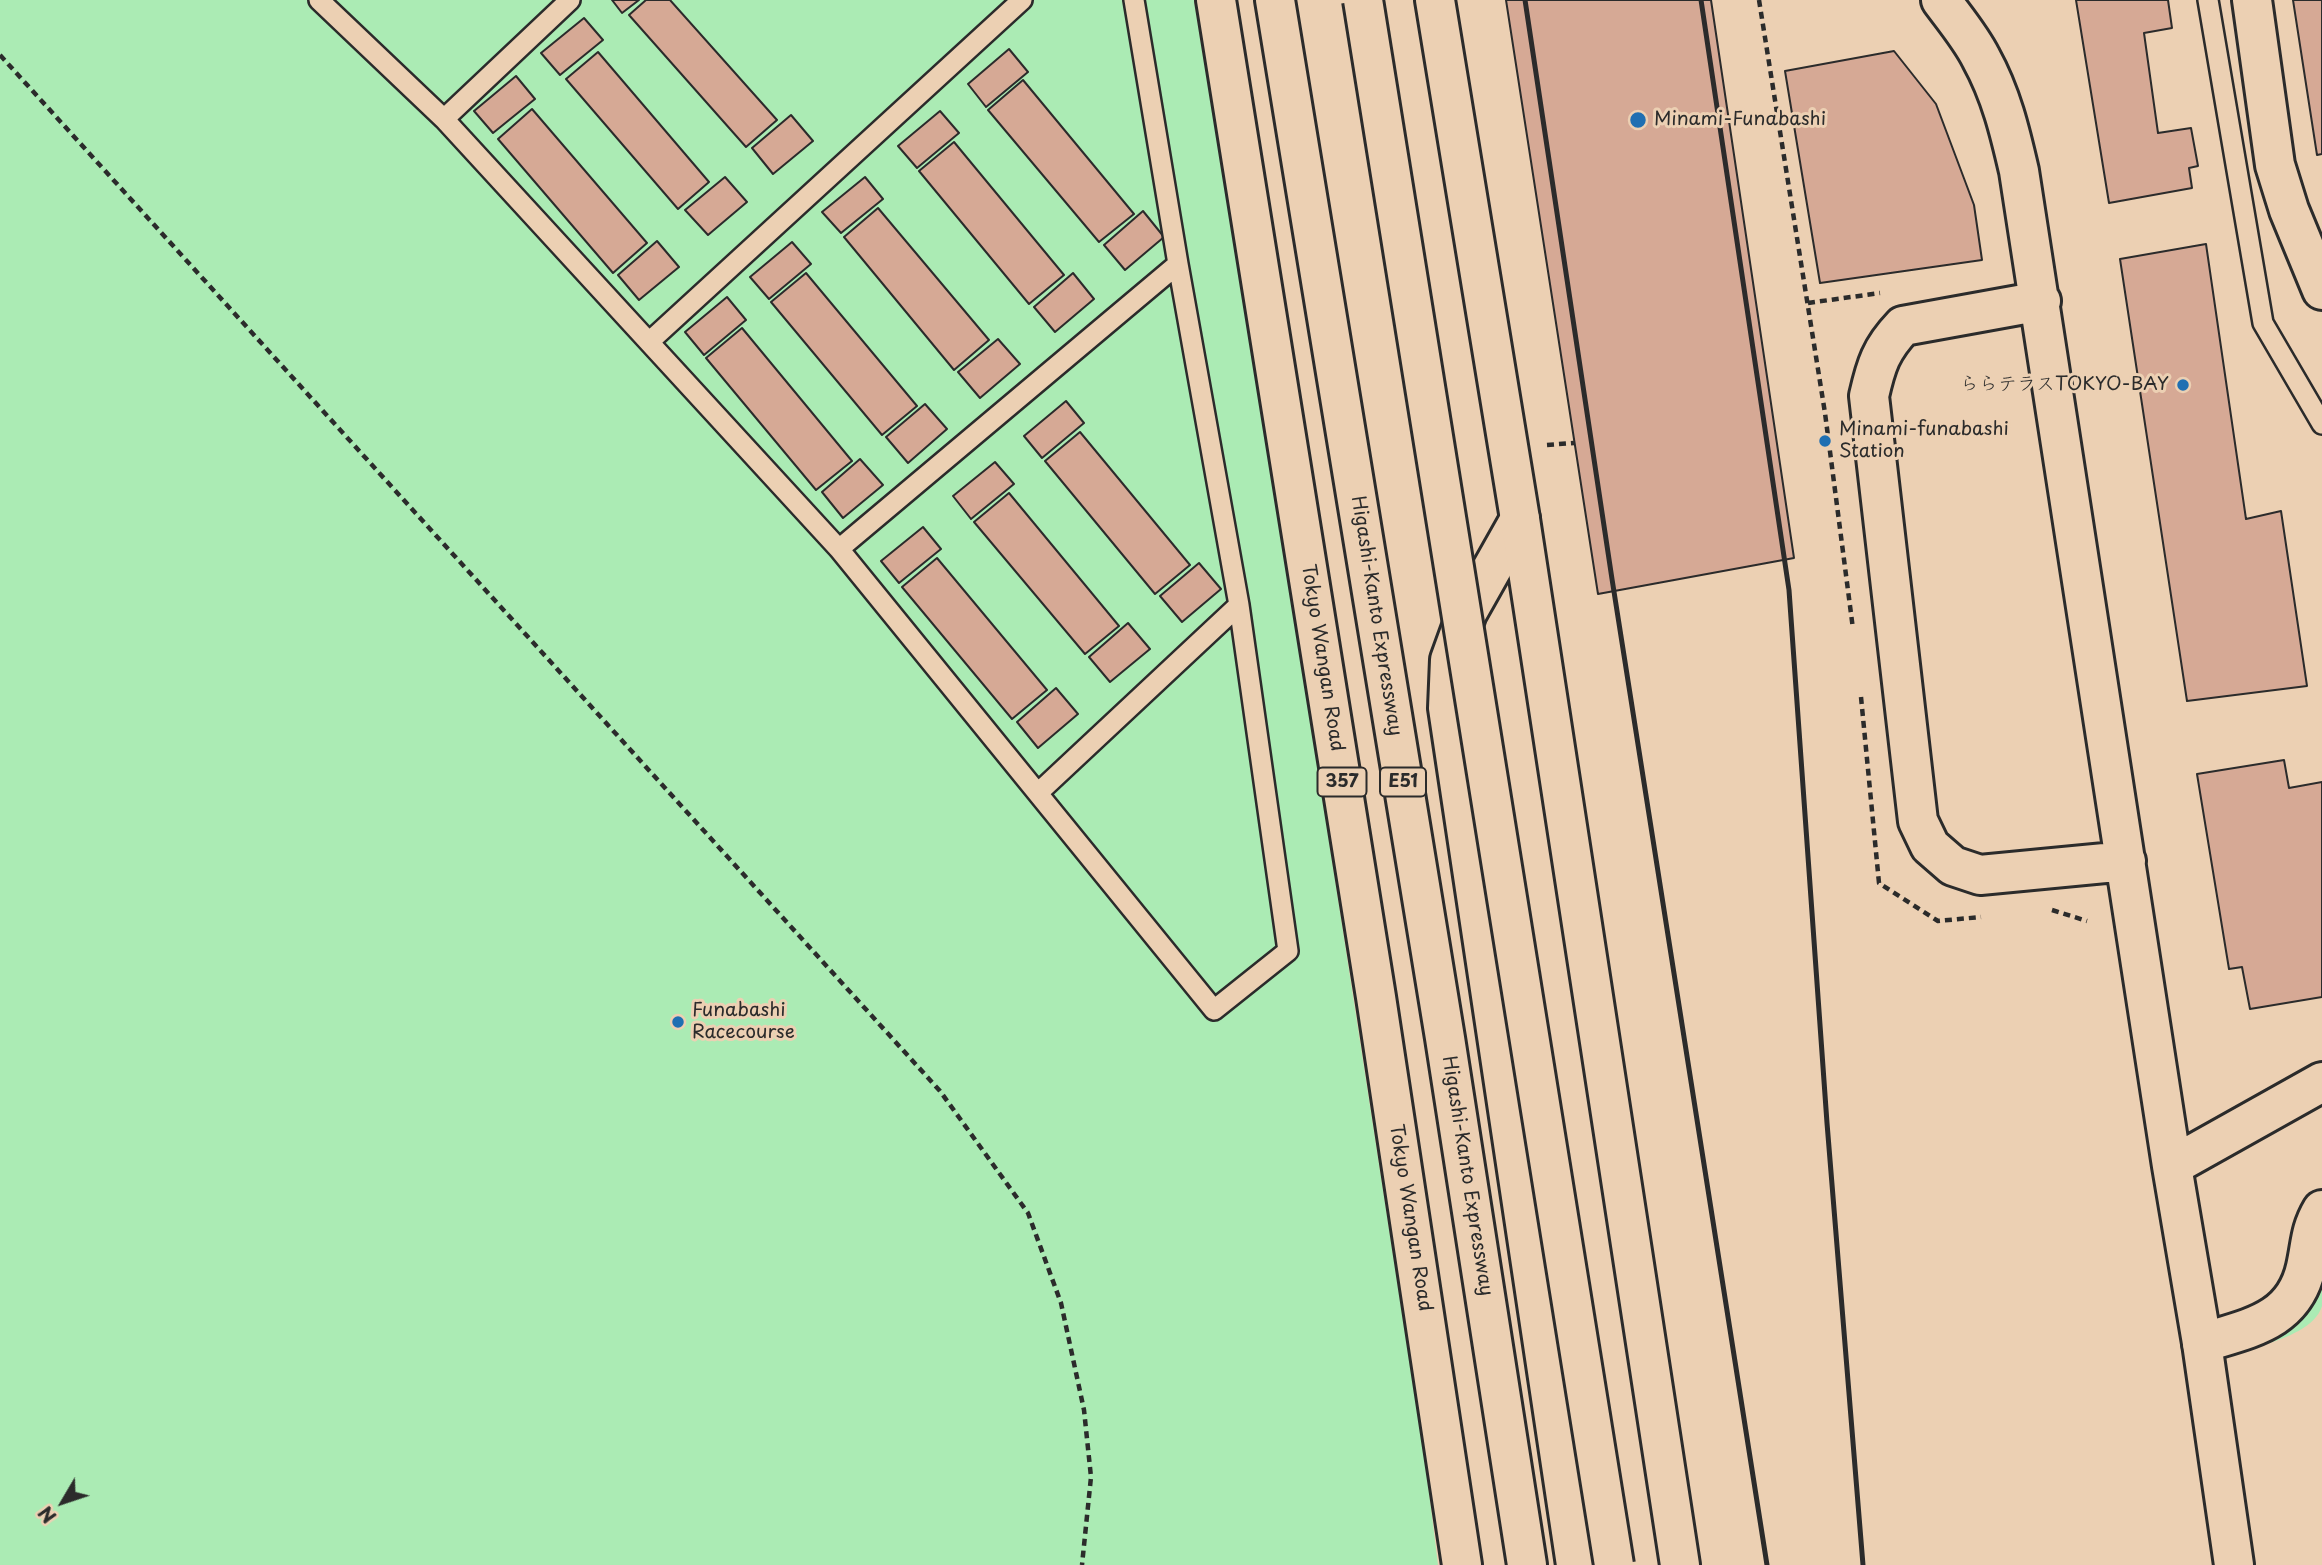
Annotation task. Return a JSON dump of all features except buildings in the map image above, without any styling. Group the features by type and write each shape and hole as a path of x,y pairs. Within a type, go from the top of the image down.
{"main road":[{"name":"Tokyo Wangan Road","path":"1216,0 1376,997 1462,1565"},
{"name":"Higashi-Kanto Expressway","path":"1275,0 1443,1025 1527,1565"},
{"path":"1363,0 1614,1565"},
{"path":"1435,0 1520,519 1680,1565"},
{"path":"1941,0 1981,56 2007,118 2019,172 2041,300 2172,1166 2202,1343 2234,1565"},
{"path":"2252,0 2275,165 2289,210 2322,290"},
{"path":"2041,300 1903,326 1889,341 1876,363 1869,396 1918,821 1930,846 1953,866 1980,875 2126,861"},
{"path":"1520,519 1467,613 1450,660 1448,708 1576,1565"},
{"path":"2172,1166 2322,1082"},
{"path":"2202,1343 2266,1322 2282,1311 2301,1285 2312,1226 2322,1210"}],"lane":[{"path":"319,0 444,119 839,549 1214,1010 1288,951 1239,605 1134,0"},
{"path":"444,119 570,0"},
{"path":"649,342 1022,0"},
{"path":"2208,0 2263,323 2322,424"},
{"path":"839,549 1178,264"},
{"path":"1038,793 1239,605"}],"path":[{"path":"0,55 940,1091 980,1146 1028,1213 1060,1303 1084,1410 1091,1478 1082,1565"},
{"path":"1542,446 1574,443"}],"green space":[{"name":"Funabashi Racecourse","path":"0,0 1194,0 1288,576 1426,1468 1438,1565 0,1565"},
{"path":"2322,1265 2322,1306 2319,1313 2299,1331 2267,1344 2266,1333"}],"railway":[{"path":"1525,0 1612,579 1767,1565"},
{"path":"1701,0 1789,590 1827,1123 1863,1565"}],"place":[{"name":"Minami-Funabashi","path":"1638,120"},
{"name":"ららテラスTOKYO-BAY","path":"2183,385"},
{"name":"Minami-funabashi Station","path":"1825,441"},
{"name":"Funabashi Racecourse","path":"678,1022"}]}
